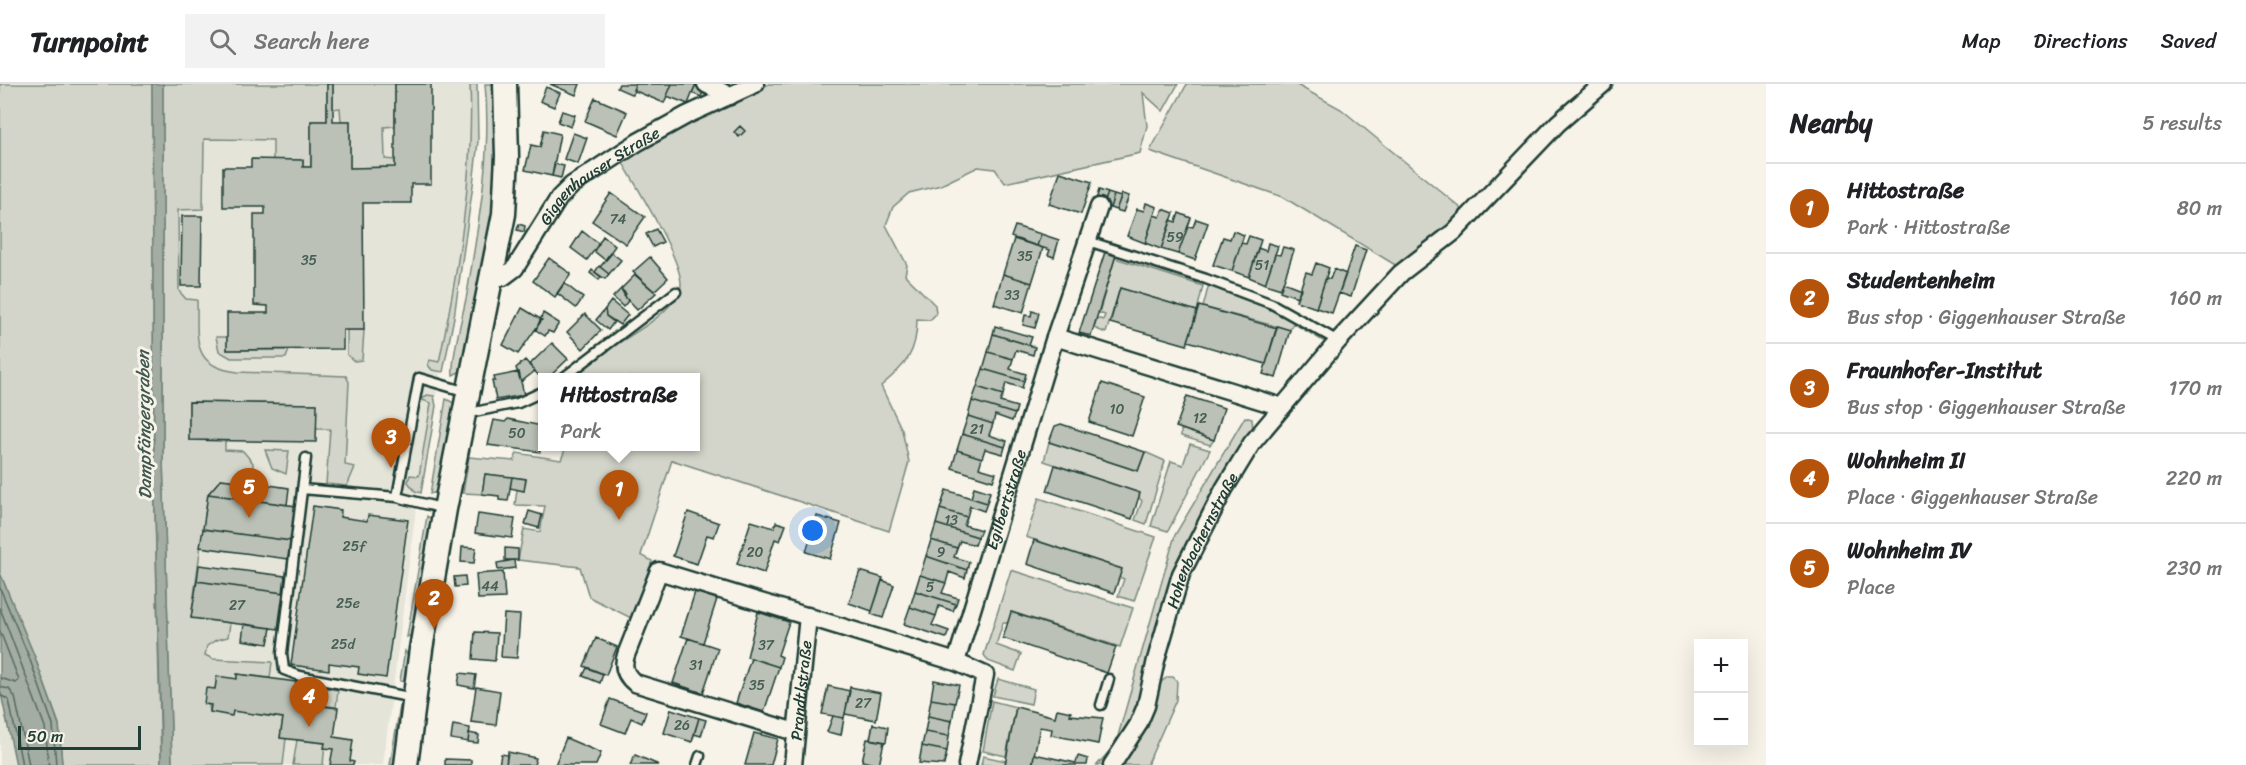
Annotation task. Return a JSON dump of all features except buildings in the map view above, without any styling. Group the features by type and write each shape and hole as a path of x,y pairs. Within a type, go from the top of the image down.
{"main road":[{"path":"406,765 445,509 504,214 507,156 505,84"}],"street":[{"path":"706,84 730,96"},
{"name":"Giggenhauser Straße","path":"493,276 503,277 515,268 559,198 572,185 648,136 687,115 755,84"},
{"name":"Hohenbachernstraße","path":"1112,765 1138,725 1146,706 1164,629 1181,574 1252,443 1338,341 1401,273 1454,232 1558,123 1603,84"},
{"name":"Egilbertstraße","path":"956,662 1056,337 1099,207"},
{"path":"1056,337 1282,406"},
{"path":"795,732 635,683 628,677 624,663 659,571 956,662 985,675 967,765"},
{"name":"Prandtlstraße","path":"793,765 808,616"}],"lane":[{"path":"1088,241 1206,279 1272,304 1338,341"},
{"path":"570,373 676,292"},
{"path":"397,497 419,378 468,392"},
{"path":"463,414 518,403 538,394"},
{"path":"306,458 282,653 284,670 300,676 415,698"},
{"path":"302,489 397,497 445,509"},
{"path":"1101,705 1109,679"},
{"path":"697,765 700,756"}],"shaded area":[{"path":"0,84 152,84 154,469 161,765 62,765 59,724 34,655 0,573"},
{"path":"163,84 327,84 327,121 311,121 311,167 303,167 303,160 273,160 273,140 204,139 203,209 178,210 179,291 186,299 197,300 198,338 204,357 211,364 222,369 238,372 346,376 349,382 345,465 355,467 347,486 326,484 330,429 316,429 316,404 189,402 189,440 225,441 225,450 243,451 253,463 252,483 221,479 208,494 191,617 230,623 228,637 216,640 207,646 205,655 213,659 272,662 270,678 238,674 237,679 217,677 215,689 206,688 210,712 231,716 233,711 283,718 280,737 286,738 283,765 172,765 163,459"},
{"path":"178,84 474,84 474,133 452,311 418,494 383,765 181,765 171,350"},
{"path":"333,84 395,84 395,126 384,127 385,159 395,160 395,167 350,168 350,121 341,121 340,108 333,109"},
{"path":"470,84 477,84 478,141 454,317 443,372 432,370 428,365 430,360 439,362 458,259 470,154"},
{"path":"485,84 497,84 495,195 484,266 461,371 453,375 455,347 467,294 483,190 487,136"},
{"path":"769,84 1178,84 1163,111 1143,93 1147,126 1140,153 1005,183 995,169 978,167 941,185 909,193 893,207 886,225 907,265 905,275 935,305 936,314 930,320 917,319 912,350 897,371 881,386 902,430 909,462 889,531 672,460 641,555 652,561 631,618 589,597 580,567 518,560 524,529 540,532 545,506 515,505 517,489 524,490 526,479 485,474 482,494 463,493 469,457 514,461 517,453 561,460 564,451 700,451 700,373 579,373 595,359 654,320 674,301 680,290 681,280 669,247 623,163 657,137"},
{"path":"1187,84 1295,84 1341,109 1462,209 1448,225 1397,266 1283,197 1150,151"},
{"path":"1115,258 1203,286 1197,311 1120,288 1106,333 1094,328 1097,318 1103,320 1105,315 1099,313"},
{"path":"1209,284 1288,316 1325,337 1323,341 1293,323 1290,330 1203,307"},
{"path":"347,330 364,330 362,360 354,361 347,355"},
{"path":"216,337 227,337 227,350 289,350 286,358 231,358 219,351"},
{"path":"427,395 434,396 436,406 421,493 415,491 408,482 410,475 419,476 431,403 422,400"},
{"path":"446,399 454,403 455,409 437,492 430,494"},
{"path":"1245,417 1252,419 1253,429 1233,459 1134,721 1106,765 1097,765 1113,747 1118,736 1175,535"},
{"path":"1181,429 1214,440 1210,445 1181,436"},
{"path":"1049,442 1138,471 1145,452 1165,461 1146,524 1135,520 1142,501 1139,498 1140,493 1044,461"},
{"path":"1190,444 1210,450 1168,531 1151,526 1171,461 1183,465"},
{"path":"265,450 289,451 286,474 272,468"},
{"path":"1039,498 1156,537 1134,601 1118,596 1124,579 1119,577 1122,569 1026,537"},
{"path":"427,516 433,520 414,634 407,637"},
{"path":"1011,570 1133,608 1120,647 1012,612 1008,623 1003,623 996,645 1021,654 1015,671 988,661 984,655"},
{"path":"405,651 410,658 405,682 400,681"},
{"path":"1168,677 1173,677 1177,681 1176,700 1147,765 1122,765 1138,743 1161,682"},
{"path":"998,679 1034,689 1031,704 993,696"},
{"path":"306,686 338,690 336,707 304,703"},
{"path":"0,689 12,741 16,765 0,765"},
{"path":"992,701 1016,707 1006,756 983,751"},
{"path":"400,706 402,708 397,765 390,765"},
{"path":"297,740 325,743 323,765 293,765"},
{"path":"983,756 1006,761 1005,765 981,765"}],"water":[{"path":"152,84 163,84 163,459 172,765 161,765 154,469"},
{"path":"0,573 34,655 59,725 62,765 16,765 0,689"}],"place":[{"name":"Fraunhofer-Institut","path":"391,468"},
{"name":"Wohnheim IV","path":"249,518"},
{"name":"Hittostraße","path":"619,520"},
{"name":"Studentenheim","path":"434,629"},
{"name":"Wohnheim II","path":"309,727"}],"water label":[{"name":"Dampfängergraben","path":"144,425"}]}
